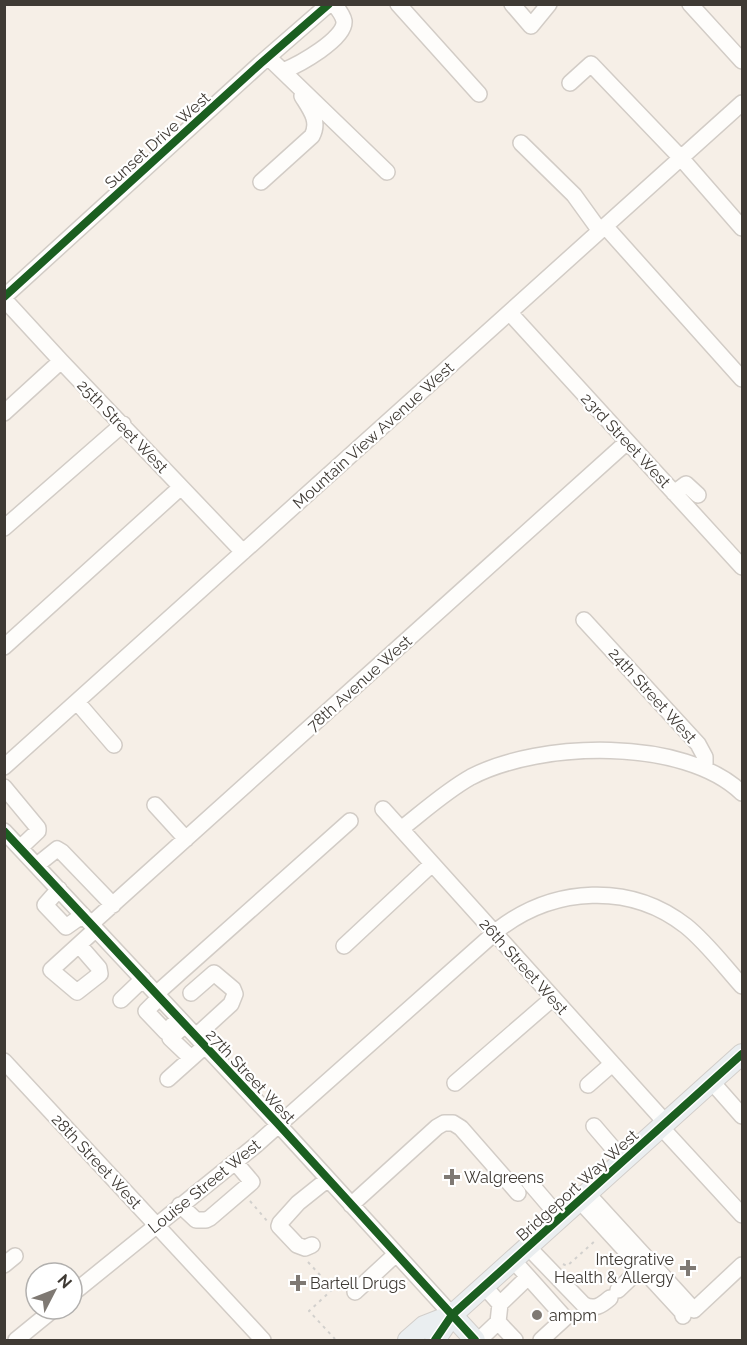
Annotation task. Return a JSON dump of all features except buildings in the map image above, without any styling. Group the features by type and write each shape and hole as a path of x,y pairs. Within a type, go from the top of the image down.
{"main road":[{"name":"Bridgeport Way West","path":"435,1341 452,1315 742,1054"},
{"name":"Bridgeport Way West","path":"408,1341 424,1326 452,1315"},
{"name":"27th Street West","path":"452,1315 477,1341"}],"street":[{"name":"Sunset Drive West","path":"4,298 328,4"},
{"path":"286,74 339,35 344,20 334,4"},
{"path":"398,4 479,94"},
{"path":"512,4 531,26 549,4"},
{"path":"690,4 742,61"},
{"path":"268,57 387,172"},
{"path":"570,83 591,64 681,158 742,228"},
{"path":"261,182 312,136 316,126 311,110 286,74"},
{"name":"Mountain View Avenue West","path":"4,767 742,103"},
{"path":"521,143 574,195 742,379"},
{"name":"25th Street West","path":"4,298 61,362 123,424 243,552"},
{"name":"23rd Street West","path":"510,313 742,567"},
{"path":"4,413 61,362"},
{"path":"4,528 123,424"},
{"name":"78th Avenue West","path":"79,945 90,923 113,905 627,442"},
{"path":"674,493 686,484 698,495"},
{"path":"4,647 181,487"},
{"name":"24th Street West","path":"584,620 698,744 705,757 705,769"},
{"path":"77,702 114,745"},
{"path":"401,829 472,777 497,767 546,754 578,750 618,751 662,758 705,769 726,779 742,793"},
{"path":"4,788 39,828 39,831 20,848"},
{"path":"155,805 186,839"},
{"name":"26th Street West","path":"383,809 612,1064 742,1215"},
{"path":"158,996 350,821"},
{"name":"27th Street West","path":"4,831 278,1124 452,1315"},
{"path":"37,865 57,849 113,905"},
{"path":"344,946 432,864"},
{"name":"Louise Street West","path":"84,1284 236,1161 494,932 517,917 560,899 587,894 623,897 650,906 680,922 695,934 742,986"},
{"path":"191,993 214,973 233,989 235,994 231,1004 191,1031 170,1038 191,1058"},
{"path":"122,1000 143,980"},
{"path":"455,1083 553,998"},
{"path":"168,1080 191,1058 191,1031"},
{"name":"28th Street West","path":"4,1061 263,1341"},
{"path":"588,1085 612,1064"},
{"path":"712,1082 742,1116"},
{"path":"351,1205 436,1127 444,1123 453,1123 560,1218"},
{"path":"594,1126 624,1161"},
{"path":"180,1205 196,1220 206,1220 247,1187 236,1161"},
{"path":"312,1245 305,1248 297,1245 279,1226 279,1220 328,1179"},
{"path":"583,1197 607,1231 682,1312 683,1316"},
{"path":"583,1197 694,1310 742,1265"},
{"path":"528,1247 589,1308 595,1308 614,1294 641,1268"},
{"path":"355,1292 396,1254"},
{"path":"513,1260 565,1318 541,1341"},
{"path":"477,1341 498,1322 500,1304 528,1277"},
{"path":"484,1286 500,1304"},
{"path":"16,1341 40,1321"},
{"path":"498,1322 515,1341"}],"path":[{"path":"247,1187 270,1223 279,1220"},
{"path":"561,1263 567,1266 607,1231"},
{"path":"306,1260 333,1289 309,1311 334,1340 340,1335"}],"cycle path":[{"path":"4,297 329,4"},
{"path":"4,831 278,1124 475,1340"},
{"path":"435,1340 452,1315 742,1054"}],"place":[{"name":"Walgreens","path":"452,1177"},
{"name":"Integrative Health & Allergy","path":"688,1268"},
{"name":"Bartell Drugs","path":"298,1283"},
{"name":"ampm","path":"537,1315"}]}
